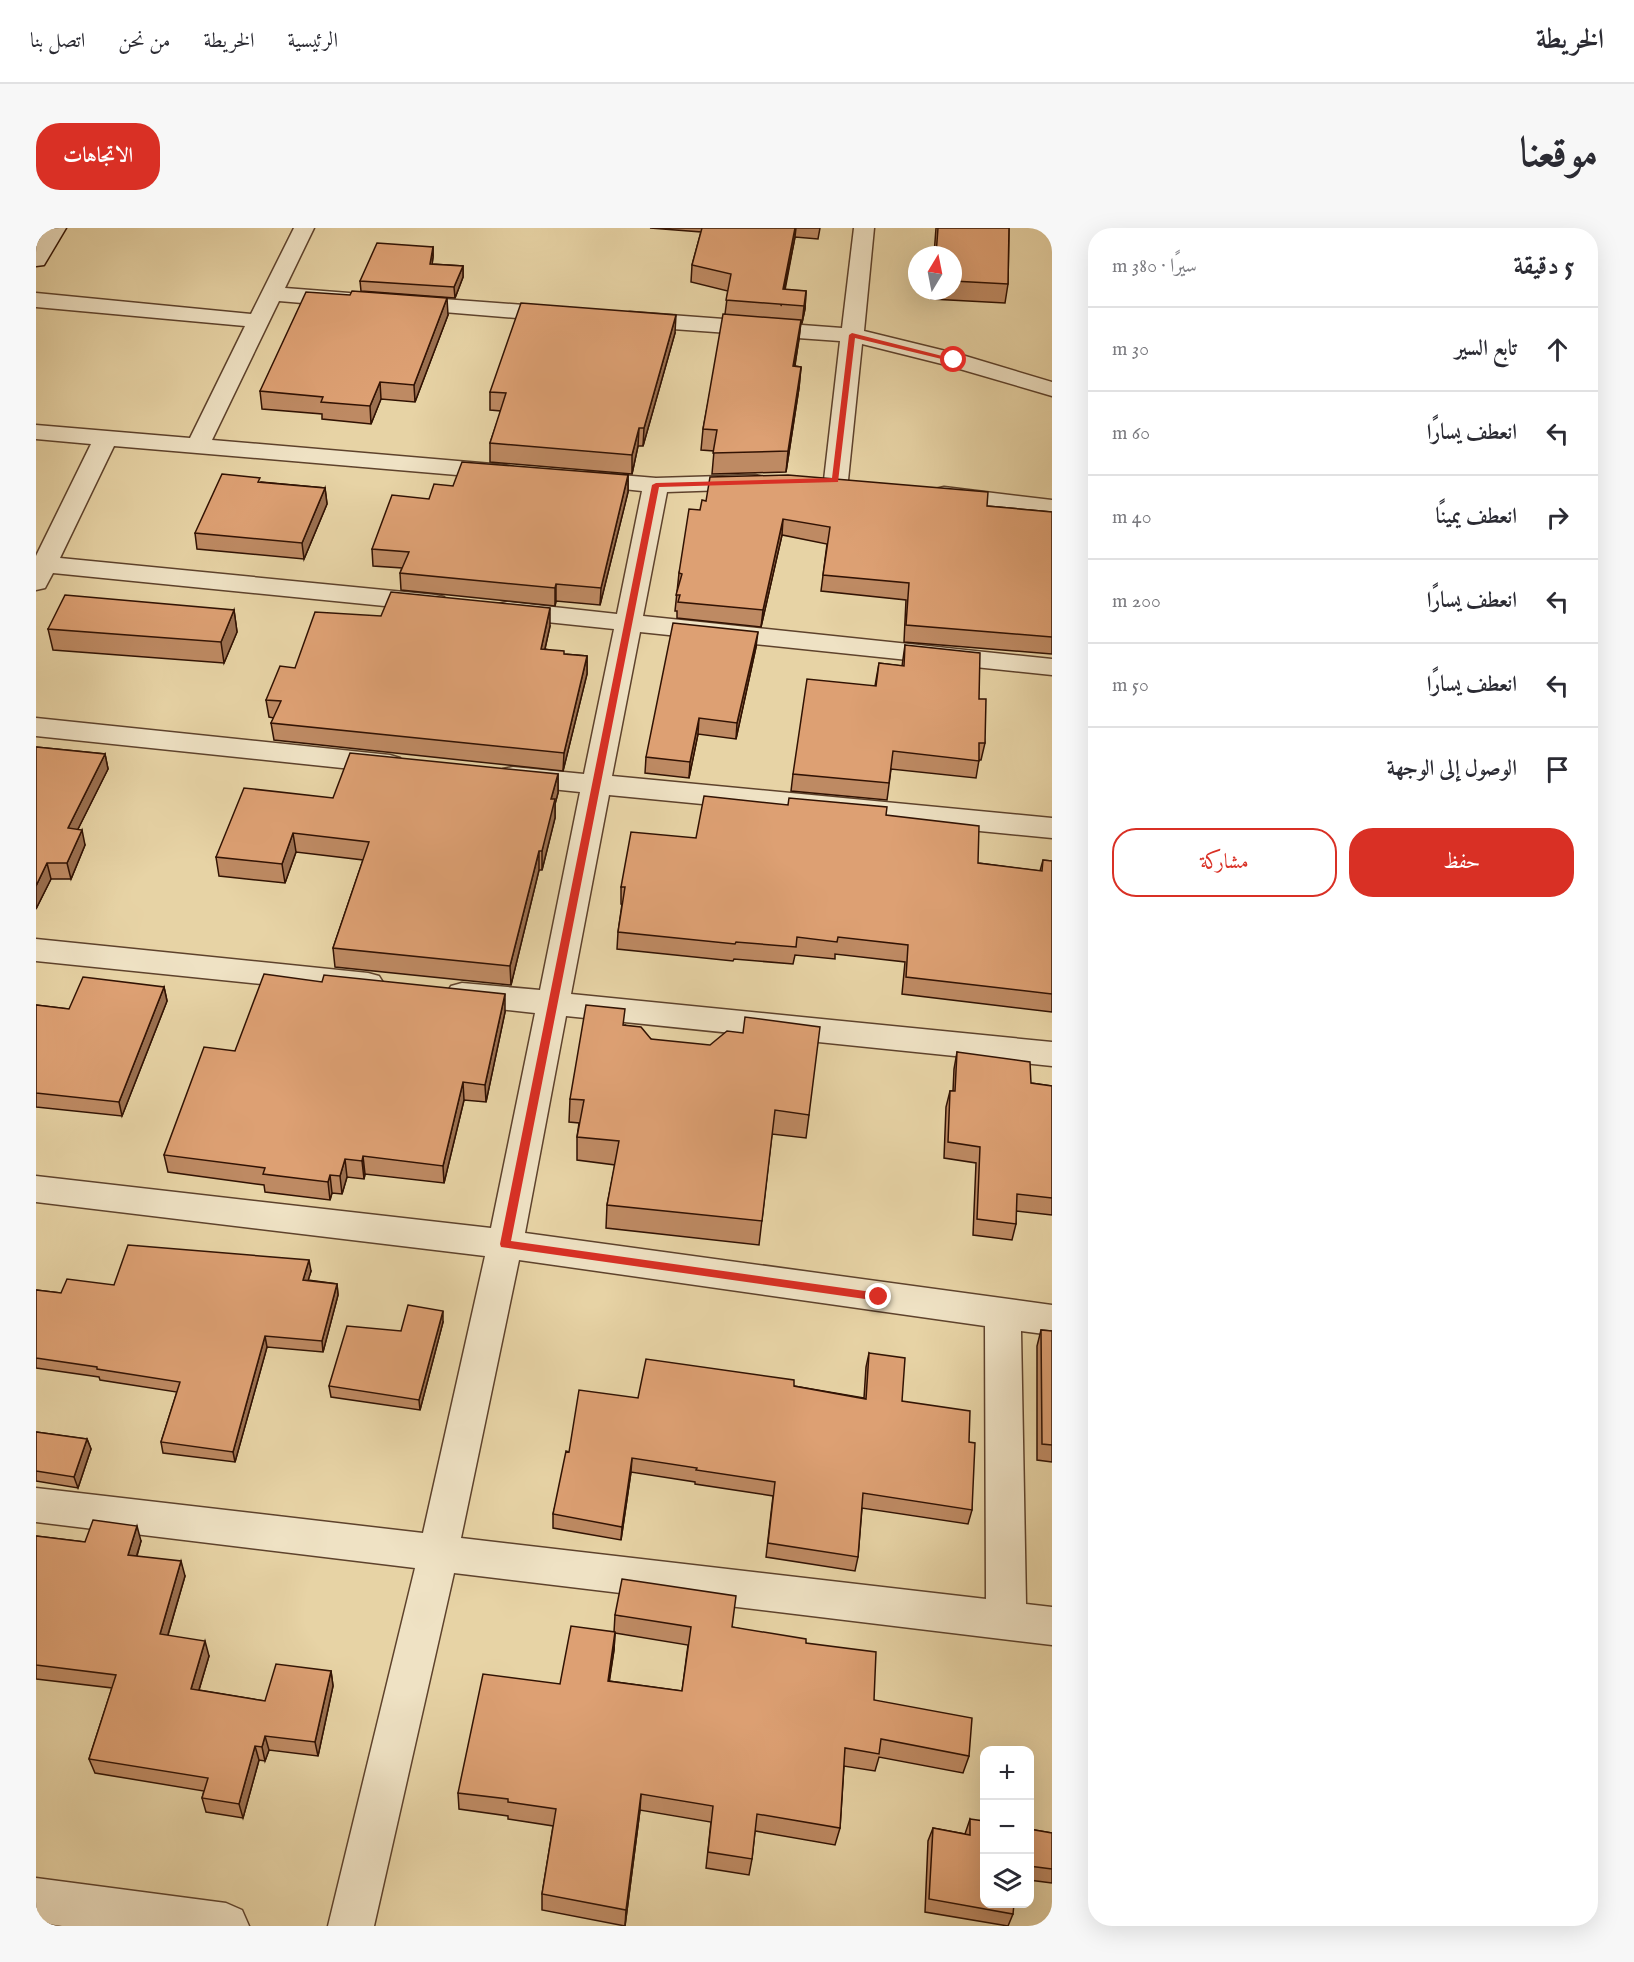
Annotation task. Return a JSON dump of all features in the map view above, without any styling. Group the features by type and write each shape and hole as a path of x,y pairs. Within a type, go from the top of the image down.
{"street":[{"path":"36,260 56,228"},
{"path":"198,445 304,228"},
{"path":"836,481 864,228"},
{"path":"273,294 580,316"},
{"path":"36,300 260,321"},
{"path":"604,317 852,335 954,360 1052,389"},
{"path":"36,432 527,474"},
{"path":"106,438 41,573 473,607 1052,667"},
{"path":"562,477 656,485 780,482"},
{"path":"351,1926 438,1554 505,1244 656,485"},
{"path":"927,491 1052,507"},
{"path":"36,727 417,766"},
{"path":"488,774 1052,828"},
{"path":"36,950 401,988"},
{"path":"436,991 1052,1054"},
{"path":"36,1189 505,1244 1052,1320"},
{"path":"1003,1314 1006,1618"},
{"path":"36,1505 438,1554 1006,1618 1052,1626"},
{"path":"36,1900 226,1926"}],"building":[{"path":"702,228 795,228 783,289 806,291 804,306 726,300 731,274 692,265"},
{"path":"938,228 1009,228 1008,284 962,281 962,246 937,246"},
{"path":"377,243 433,247 430,264 463,266 454,287 360,281"},
{"path":"352,291 447,298 414,385 380,382 370,406 321,402 323,397 260,391 306,292 350,295"},
{"path":"521,303 676,315 644,428 639,428 632,455 490,443 506,393 490,392"},
{"path":"723,314 801,320 793,366 801,367 788,451 713,453 717,430 703,429"},
{"path":"462,462 628,475 601,588 556,584 555,588 400,573 409,552 372,549 392,495 429,499 434,484 453,486"},
{"path":"222,474 260,478 258,482 325,488 302,543 195,533"},
{"path":"788,475 988,492 987,506 1052,512 1052,637 906,625 909,583 823,575 830,527 783,519 763,610 678,602 680,595 676,595 682,574 679,573 689,509 700,510 702,500 706,501 710,477"},
{"path":"391,592 550,608 541,649 587,656 564,753 271,723 281,701 266,700 280,666 295,668 315,612 381,616"},
{"path":"65,595 234,610 221,642 48,629"},
{"path":"673,623 758,632 737,723 699,718 690,762 646,757"},
{"path":"905,645 980,653 979,699 986,699 985,743 979,743 979,761 893,751 889,783 793,774 807,679 876,686 879,663 904,666"},
{"path":"36,747 105,754 68,828 82,830 67,863 47,863 36,886"},
{"path":"350,753 558,774 551,799 555,799 542,851 539,851 510,966 333,948 369,842 293,833 282,864 216,857 244,788 333,798"},
{"path":"704,796 788,805 789,798 887,807 886,815 979,826 978,863 1042,871 1043,860 1052,861 1052,994 906,977 908,945 838,937 837,942 797,937 796,947 736,942 735,944 618,932 625,887 621,887 631,832 696,838"},
{"path":"264,974 322,982 324,975 505,994 485,1085 463,1082 443,1166 363,1156 362,1161 345,1159 340,1176 330,1175 328,1182 263,1174 265,1168 164,1155 204,1047 235,1051"},
{"path":"83,977 164,987 119,1102 36,1093 36,1005 69,1009"},
{"path":"586,1005 625,1009 623,1025 641,1027 651,1039 710,1045 727,1031 743,1033 745,1017 820,1027 809,1115 775,1110 762,1221 607,1205 619,1141 577,1137 584,1100 570,1099"},
{"path":"957,1052 1030,1062 1031,1083 1052,1086 1052,1198 1017,1194 1016,1224 977,1219 980,1147 948,1142 950,1091 955,1091"},
{"path":"128,1245 309,1260 303,1280 337,1284 322,1341 265,1336 233,1452 161,1442 180,1382 36,1358 36,1290 61,1293 67,1279 114,1285"},
{"path":"408,1305 443,1311 419,1400 329,1386 347,1326 401,1331"},
{"path":"1041,1330 1052,1331 1052,1445 1042,1444"},
{"path":"869,1353 905,1358 902,1401 970,1411 969,1442 975,1443 972,1510 863,1493 858,1557 768,1543 775,1482 632,1458 622,1527 553,1514 566,1451 569,1452 579,1390 638,1398 646,1359 794,1380 794,1386 866,1399"},
{"path":"36,1432 87,1439 74,1477 36,1471"},
{"path":"93,1520 137,1526 128,1555 181,1561 160,1634 205,1641 191,1689 265,1701 276,1664 331,1671 315,1742 265,1736 262,1747 255,1746 239,1804 202,1798 208,1778 89,1759 116,1675 36,1665 36,1536 85,1542"},
{"path":"622,1579 736,1596 732,1627 806,1639 806,1643 876,1652 874,1700 972,1718 969,1756 881,1739 879,1754 845,1748 840,1828 757,1814 752,1859 708,1852 713,1806 641,1794 626,1910 542,1894 556,1809 508,1802 508,1799 458,1793 483,1674 560,1684 571,1626 615,1632 608,1681 682,1691 691,1627 615,1615"},
{"path":"970,1819 980,1820 980,1908 1014,1908 1013,1914 929,1899 933,1828 970,1835"},
{"path":"1034,1830 1052,1833 1052,1869 1034,1867"}],"route":[{"path":"879,1297 505,1244 656,485 836,480 852,335 954,360"}]}
